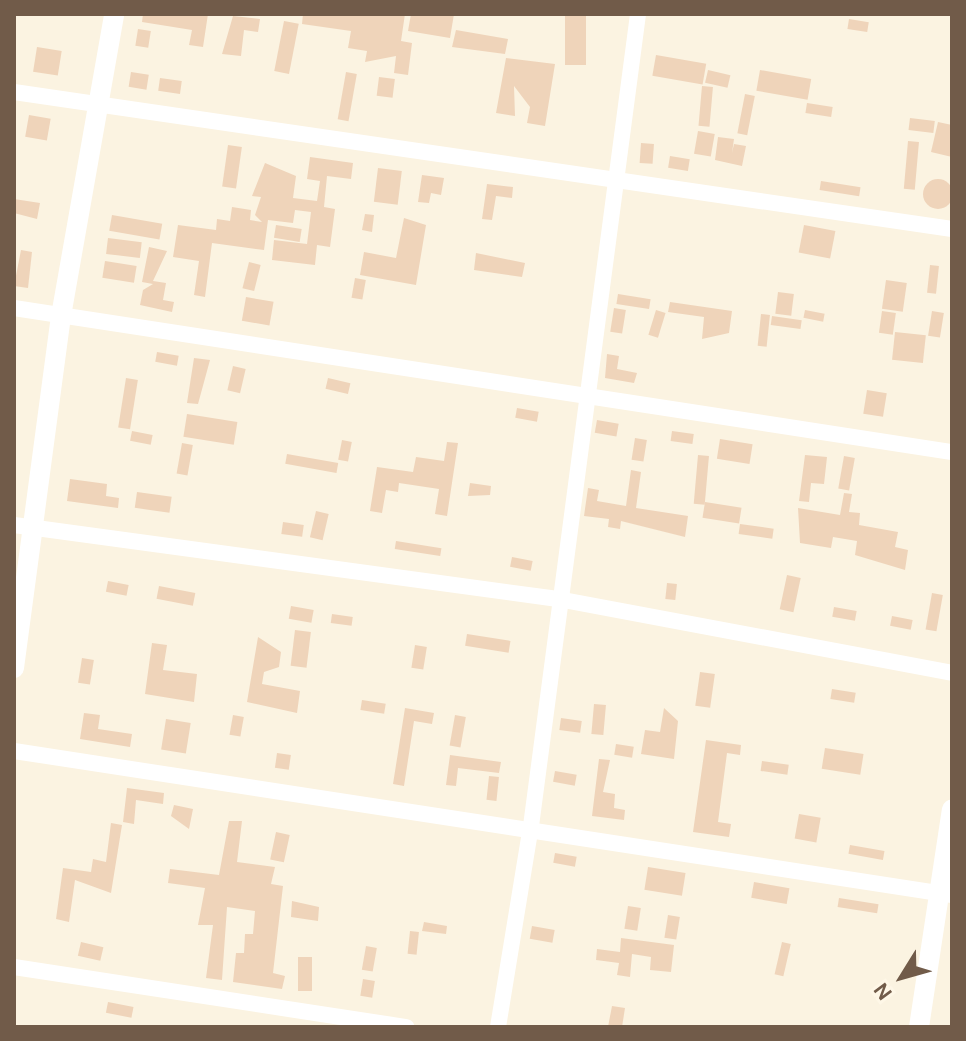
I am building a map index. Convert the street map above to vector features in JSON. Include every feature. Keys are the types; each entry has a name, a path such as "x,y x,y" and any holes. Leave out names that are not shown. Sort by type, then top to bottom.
{"street":[{"path":"14,668 24,526 114,14"},
{"path":"498,1027 531,826 558,599 638,14"},
{"path":"14,92 613,183 952,229"},
{"path":"14,308 952,452"},
{"path":"24,526 558,599 952,673"},
{"path":"14,751 531,826 946,894"},
{"path":"919,1027 946,894 952,809"},
{"path":"14,967 338,1022 406,1027"}],"building":[{"path":"143,14 208,14 203,47 189,45 192,30 142,22"},
{"path":"303,14 405,14 401,41 412,43 408,75 394,73 396,56 365,62 367,51 348,48 351,31 302,24"},
{"path":"411,14 454,14 450,38 408,31"},
{"path":"565,14 586,14 586,65 565,65"},
{"path":"233,16 260,19 258,32 244,30 241,56 222,54"},
{"path":"849,19 869,22 867,32 847,29"},
{"path":"284,21 299,24 289,74 274,71"},
{"path":"138,29 151,31 148,48 135,46"},
{"path":"456,30 508,39 505,54 452,47"},
{"path":"37,47 62,51 58,76 33,72"},
{"path":"656,55 706,64 703,85 652,76"},
{"path":"506,58 555,64 545,126 527,123 530,107 514,86 515,116 496,113"},
{"path":"708,70 730,75 727,88 705,83"},
{"path":"760,70 811,79 808,100 756,91"},
{"path":"131,72 149,75 146,90 129,87"},
{"path":"346,72 357,74 348,121 338,119"},
{"path":"379,77 395,79 393,98 377,96"},
{"path":"160,78 182,81 180,94 158,91"},
{"path":"702,86 713,87 709,127 699,126"},
{"path":"745,94 755,96 747,135 737,133"},
{"path":"807,103 833,107 831,117 805,113"},
{"path":"29,115 51,119 47,140 25,137"},
{"path":"910,118 935,121 933,133 909,130"},
{"path":"938,122 952,125 952,157 931,152"},
{"path":"698,131 715,134 711,157 694,154"},
{"path":"718,137 734,139 732,153 734,144 746,146 742,166 715,160"},
{"path":"908,141 919,142 915,190 904,189"},
{"path":"641,143 654,144 653,164 640,163"},
{"path":"228,145 242,147 236,189 222,187"},
{"path":"670,156 690,159 688,171 668,168"},
{"path":"310,157 353,163 351,179 327,176 324,207 335,209 330,247 317,245 315,265 272,260 274,240 307,244 311,212 295,210 293,223 268,220 264,250 212,243 205,297 194,295 199,261 173,257 178,225 216,230 217,219 230,221 232,207 251,210 250,220 262,222 255,215 261,197 252,196 265,163 296,176 293,198 317,201 320,181 307,179"},
{"path":"378,168 402,171 398,205 374,202"},
{"path":"422,175 444,178 441,195 431,193 429,203 418,202"},
{"path":"938,179 949,183 953,194 949,205 938,209 927,205 923,194 927,183"},
{"path":"821,181 861,187 859,196 820,190"},
{"path":"487,184 513,187 512,198 496,196 492,220 482,219"},
{"path":"14,199 40,203 37,219 14,213"},
{"path":"365,214 374,215 372,232 362,230"},
{"path":"112,215 162,224 159,240 109,231"},
{"path":"404,218 426,225 416,285 360,275 364,252 396,258"},
{"path":"276,225 302,229 300,242 274,238"},
{"path":"804,225 835,231 830,259 799,252"},
{"path":"108,238 142,242 140,258 106,254"},
{"path":"149,247 167,251 153,281 166,283 163,300 174,302 172,312 140,305 143,290 153,284 142,282"},
{"path":"21,250 32,252 28,288 14,286"},
{"path":"476,253 525,263 522,277 474,270"},
{"path":"105,261 137,266 134,283 102,278"},
{"path":"249,262 261,265 254,291 242,288"},
{"path":"930,265 939,266 936,294 927,293"},
{"path":"355,278 366,280 362,300 352,298"},
{"path":"886,280 907,283 903,312 882,309"},
{"path":"778,292 794,294 791,316 775,314"},
{"path":"618,294 651,299 649,309 616,304"},
{"path":"246,297 274,302 269,325 242,321"},
{"path":"670,302 732,311 729,333 702,339 704,317 668,312"},
{"path":"614,308 626,310 622,334 610,332"},
{"path":"656,310 666,313 658,338 648,335"},
{"path":"805,310 825,314 823,322 803,318"},
{"path":"882,311 896,313 893,335 879,333"},
{"path":"932,311 944,313 940,338 928,336"},
{"path":"761,314 770,315 767,347 758,346"},
{"path":"772,316 802,320 800,329 771,325"},
{"path":"895,332 926,335 923,363 892,360"},
{"path":"157,352 179,356 177,366 155,362"},
{"path":"607,354 619,356 617,369 637,373 634,383 605,378"},
{"path":"194,358 210,360 198,404 187,403"},
{"path":"233,366 246,369 240,393 227,390"},
{"path":"126,378 138,380 130,429 118,427"},
{"path":"328,378 350,383 348,394 326,389"},
{"path":"867,390 887,393 883,417 863,414"},
{"path":"517,408 539,412 537,422 515,418"},
{"path":"187,414 237,422 234,445 183,437"},
{"path":"597,420 619,424 616,437 595,433"},
{"path":"132,431 153,435 151,445 130,441"},
{"path":"672,431 694,434 692,444 671,441"},
{"path":"635,438 647,440 643,462 632,460"},
{"path":"720,439 753,444 749,464 717,459"},
{"path":"342,440 352,442 348,462 338,460"},
{"path":"447,442 458,443 447,516 435,514 439,489 399,483 398,492 386,490 382,513 370,511 377,467 413,472 416,457 444,461"},
{"path":"182,443 193,445 187,475 177,474"},
{"path":"287,454 338,463 336,473 285,464"},
{"path":"698,455 709,456 705,505 694,504"},
{"path":"805,455 827,457 824,484 811,483 809,502 799,501"},
{"path":"844,456 855,458 849,490 838,488"},
{"path":"631,470 641,472 636,508 688,516 685,537 621,521 620,529 608,527 609,519 584,516 588,488 599,490 597,501 626,506"},
{"path":"70,479 107,484 106,496 119,498 118,508 67,501"},
{"path":"470,483 491,486 490,495 468,496"},
{"path":"137,492 172,497 169,513 135,508"},
{"path":"844,493 852,494 849,512 860,513 859,525 898,532 895,547 908,550 905,570 855,555 857,541 833,537 831,548 800,543 798,508 840,515"},
{"path":"705,502 742,508 739,524 702,518"},
{"path":"316,511 329,514 323,540 310,537"},
{"path":"283,522 304,525 302,537 281,534"},
{"path":"740,524 774,529 772,539 739,534"},
{"path":"396,541 441,548 440,556 395,549"},
{"path":"512,557 533,561 531,571 510,567"},
{"path":"787,575 801,578 793,612 780,609"},
{"path":"108,581 129,585 127,596 106,592"},
{"path":"667,583 677,584 675,600 665,599"},
{"path":"159,586 195,593 193,606 157,599"},
{"path":"932,593 943,595 936,631 926,629"},
{"path":"291,606 314,610 311,623 289,619"},
{"path":"834,607 857,611 855,621 832,617"},
{"path":"332,614 353,617 352,626 331,623"},
{"path":"892,616 913,620 911,630 890,626"},
{"path":"295,630 311,632 306,668 291,666"},
{"path":"467,634 510,641 509,653 465,646"},
{"path":"258,637 281,652 279,667 264,672 262,684 300,691 297,713 247,702"},
{"path":"152,643 167,645 163,670 197,674 194,702 145,694"},
{"path":"415,645 427,647 423,670 411,668"},
{"path":"82,658 94,660 90,685 78,683"},
{"path":"700,672 715,674 710,708 695,706"},
{"path":"832,689 856,693 854,703 830,699"},
{"path":"362,700 386,704 384,714 360,710"},
{"path":"594,704 606,705 603,735 591,734"},
{"path":"405,708 434,713 432,724 414,721 404,786 393,784"},
{"path":"664,708 678,721 674,759 641,754 645,730 660,732"},
{"path":"84,713 100,715 98,729 132,734 130,747 80,739"},
{"path":"233,715 244,717 240,737 230,735"},
{"path":"455,715 466,717 460,747 450,746"},
{"path":"561,718 582,721 580,733 559,730"},
{"path":"166,719 191,723 186,754 161,750"},
{"path":"706,740 741,745 740,755 727,753 718,822 731,824 729,837 693,832"},
{"path":"616,744 634,747 632,758 614,755"},
{"path":"825,748 864,754 860,775 822,769"},
{"path":"277,753 291,755 289,770 275,768"},
{"path":"450,755 501,762 499,773 458,768 456,786 446,785"},
{"path":"599,759 610,760 603,792 615,794 614,808 625,810 624,820 592,816"},
{"path":"762,761 789,765 787,775 761,771"},
{"path":"555,771 577,775 575,786 553,782"},
{"path":"489,776 499,777 496,801 486,800"},
{"path":"127,788 164,793 163,804 136,800 134,824 123,822"},
{"path":"174,805 193,809 189,829 171,816"},
{"path":"799,814 821,818 816,842 795,839"},
{"path":"229,821 242,821 237,862 275,867 271,884 283,886 273,973 285,976 282,989 233,982 236,953 244,953 245,934 253,934 255,911 227,907 222,980 206,978 213,925 198,925 205,888 168,883 170,869 219,875"},
{"path":"111,823 122,825 111,893 75,880 69,922 56,919 63,868 91,872 93,859 106,862"},
{"path":"276,832 290,835 284,862 270,859"},
{"path":"850,845 884,851 883,860 848,854"},
{"path":"555,853 577,857 575,867 553,863"},
{"path":"648,867 686,873 682,896 644,890"},
{"path":"754,882 789,888 787,904 751,898"},
{"path":"839,898 879,904 877,913 838,907"},
{"path":"292,901 319,907 318,921 291,917"},
{"path":"628,906 641,908 637,931 624,929"},
{"path":"668,915 680,917 676,940 664,938"},
{"path":"424,922 447,926 446,934 422,931"},
{"path":"532,926 555,930 552,943 530,939"},
{"path":"410,931 419,932 417,955 408,954"},
{"path":"621,938 674,945 671,972 650,970 651,957 632,954 630,977 617,975 619,963 596,960 597,949 620,952"},
{"path":"81,942 103,947 100,961 78,956"},
{"path":"782,942 791,944 783,976 775,974"},
{"path":"366,946 377,948 373,972 362,970"},
{"path":"298,957 312,957 312,991 298,991"},
{"path":"363,979 375,981 372,998 360,996"},
{"path":"108,1002 134,1007 131,1018 106,1013"},
{"path":"612,1006 625,1008 622,1027 608,1027"}]}
